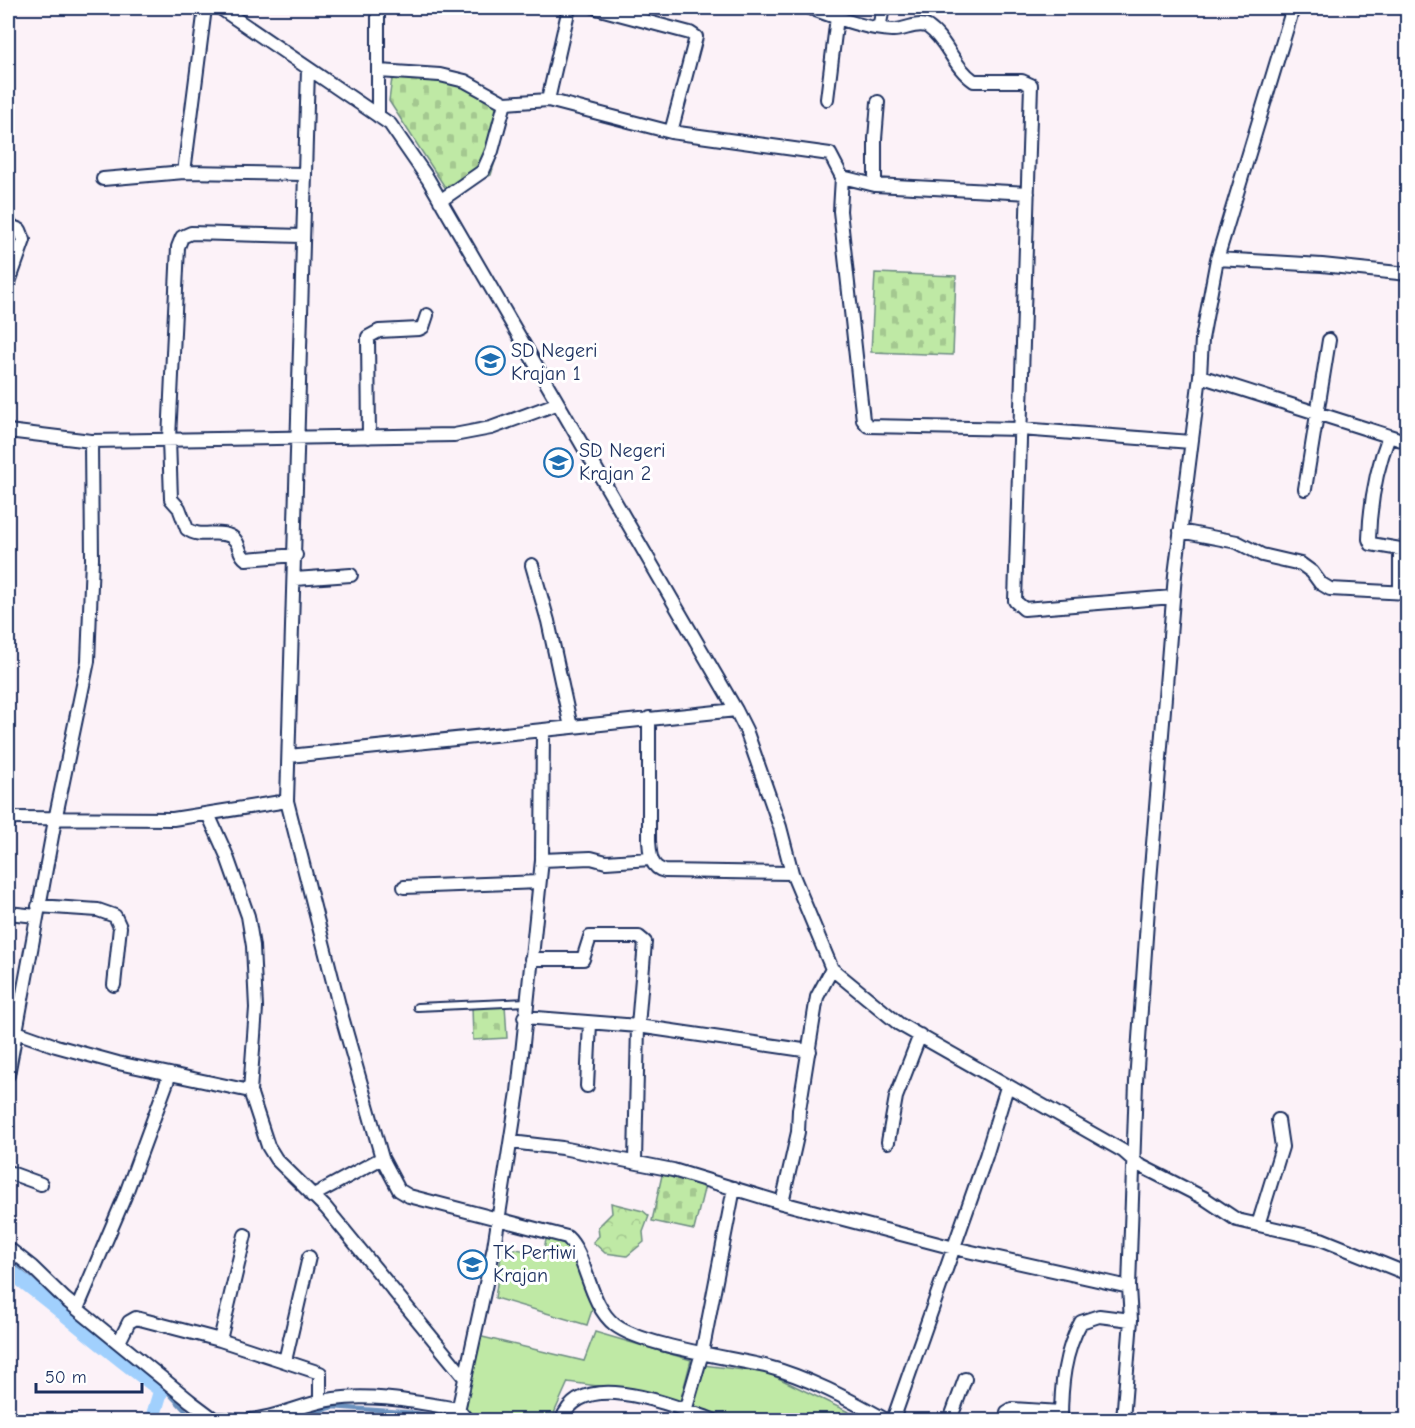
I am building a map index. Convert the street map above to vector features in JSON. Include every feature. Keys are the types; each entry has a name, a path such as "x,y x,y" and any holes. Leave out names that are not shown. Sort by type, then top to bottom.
{"street":[{"path":"184,172 206,8"},
{"path":"220,8 390,124 400,136 736,710 780,827 792,873 825,959 832,969 899,1023 1007,1087 1123,1151 1134,1161 1204,1198 1237,1220 1321,1239 1407,1274"},
{"path":"378,8 378,116"},
{"path":"548,100 569,8"},
{"path":"596,8 690,33 696,37 671,132"},
{"path":"814,8 837,17 879,28 893,30 916,26 928,27 974,81 1022,81 1031,85 1016,605 1024,609 1173,597"},
{"path":"879,28 883,8"},
{"path":"1123,1420 1131,1320 1129,1287 1136,1082 1149,893 1173,597 1200,376 1202,339 1217,259 1293,8"},
{"path":"827,99 837,17"},
{"path":"308,69 302,237 296,555 287,801 339,1008 382,1158 399,1190 406,1195 570,1240 605,1315 624,1331 702,1353 785,1372 822,1387 886,1420"},
{"path":"379,71 440,75 465,81 505,103 548,100 671,132 830,154 842,177 840,211 865,424 872,427 1021,429 1191,442"},
{"path":"875,185 878,102"},
{"path":"440,201 483,171 492,151 505,103"},
{"path":"103,179 184,172 304,174"},
{"path":"842,177 875,185 1028,194"},
{"path":"8,225 20,230 24,240 8,285"},
{"path":"296,555 246,559 242,556 238,543 230,536 198,534 187,528 179,508 171,499 169,439 178,247 182,237 191,233 302,237"},
{"path":"1217,259 1322,265 1407,274"},
{"path":"369,436 368,337 379,331 419,329 423,327 427,315"},
{"path":"1305,489 1329,340"},
{"path":"1200,376 1407,442"},
{"path":"8,431 91,441 454,435 486,430 556,404"},
{"path":"1180,531 1238,542 1262,555 1301,564 1312,572 1320,583 1330,589 1404,592 1399,548 1371,544 1369,540 1372,495 1380,458 1389,436"},
{"path":"8,1075 12,1030 88,661 92,559 91,441"},
{"path":"532,565 572,727"},
{"path":"295,579 351,575"},
{"path":"289,756 736,710"},
{"path":"649,718 650,859 660,870 665,872 792,873"},
{"path":"250,1420 270,1418 320,1402 351,1398 459,1416 499,1220 511,1142 542,860 543,730"},
{"path":"8,818 173,819 287,801"},
{"path":"208,814 241,895 254,946 256,1008 250,1090 268,1146 276,1159 326,1208 465,1378"},
{"path":"542,860 591,858 606,862 650,859"},
{"path":"404,887 539,882"},
{"path":"8,913 98,910 111,914 119,920 114,985"},
{"path":"531,959 583,959 592,937 644,938 638,1026 635,1161"},
{"path":"782,1203 798,1132 801,1092 810,1051 817,997 832,969"},
{"path":"524,1017 638,1026 810,1051"},
{"path":"587,1086 590,1023"},
{"path":"12,1030 97,1058 250,1090"},
{"path":"888,1142 896,1096 920,1035"},
{"path":"77,1309 125,1196 170,1074"},
{"path":"892,1420 954,1248 1007,1087"},
{"path":"1258,1225 1282,1148 1278,1120"},
{"path":"511,1142 635,1161 782,1203 954,1248 1129,1287"},
{"path":"312,1196 382,1158"},
{"path":"8,1172 41,1184"},
{"path":"686,1411 702,1353 734,1188"},
{"path":"220,1340 245,1234"},
{"path":"8,1248 77,1309 214,1419 233,1420"},
{"path":"285,1361 309,1257"},
{"path":"1006,1420 1007,1412 1012,1410 1061,1416 1063,1377 1073,1336 1081,1322 1099,1316 1131,1320"},
{"path":"119,1342 129,1322 138,1318 220,1340 320,1373 320,1402"},
{"path":"950,1420 965,1379"},
{"path":"562,1420 568,1408 589,1394 633,1395 713,1420"}],"lane":[{"path":"417,1007 526,1002"}],"green space":[{"path":"396,76 462,80 507,109 508,118 491,175 450,195 389,101 392,78"},
{"path":"875,273 956,276 953,355 871,352"},
{"path":"505,1004 507,1038 473,1040 472,1006"},
{"path":"662,1175 705,1185 694,1230 652,1221"},
{"path":"611,1203 643,1211 649,1216 643,1232 644,1242 627,1256 605,1253 593,1242 599,1236 598,1227 612,1213"},
{"path":"547,1235 567,1241 594,1304 587,1325 495,1298 502,1249 505,1247 543,1254"},
{"path":"595,1332 691,1360 678,1410 668,1406 657,1394 568,1382 553,1420 476,1420 466,1407 478,1336 584,1361"},
{"path":"703,1365 768,1373 865,1420 711,1420 693,1412"}],"waterway":[{"path":"8,1260 66,1312 164,1388 194,1420"},
{"path":"8,1270 161,1390 152,1420"},
{"path":"289,1420 333,1407 415,1413 453,1420"}],"place":[{"name":"SD Negeri Krajan 1","path":"490,361"},
{"name":"SD Negeri Krajan 2","path":"558,462"},
{"name":"TK Pertiwi Krajan","path":"472,1264"}]}
